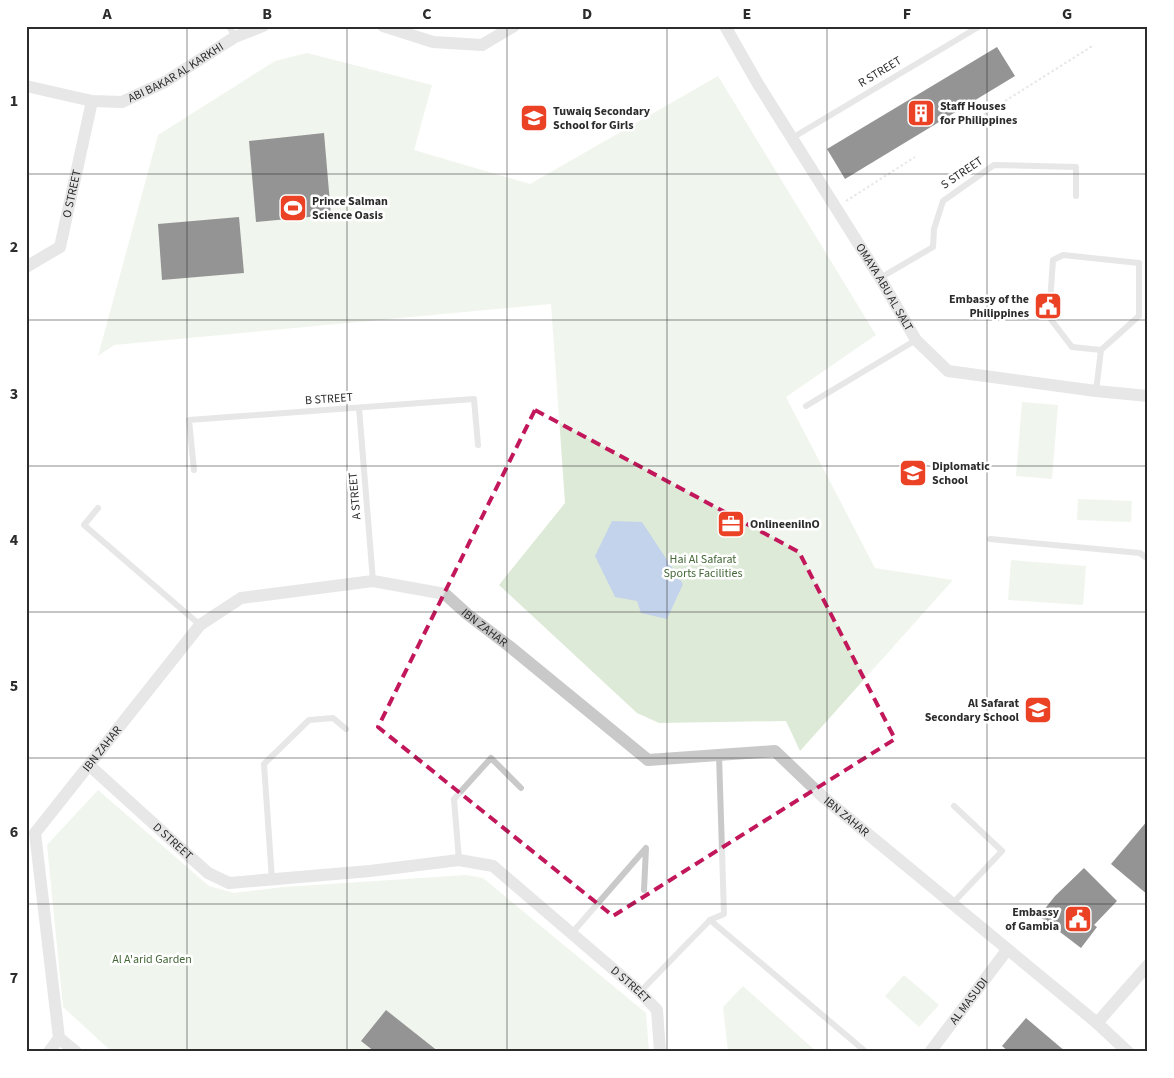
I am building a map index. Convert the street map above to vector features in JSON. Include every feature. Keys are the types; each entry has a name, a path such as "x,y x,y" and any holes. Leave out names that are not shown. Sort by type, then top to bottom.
{"street":[{"name":"ABI BAKAR AL KARKHI","path":"26,86 92,102 122,102 165,82 232,32 263,26"},
{"path":"382,26 432,42 482,45 514,26"},
{"name":"OMAYA ABU AL SALT","path":"725,26 916,340 948,371 1096,392 1148,396"},
{"name":"O STREET","path":"26,267 60,247 92,102"},
{"name":"IBN ZAHAR","path":"59,1038 31,829 90,766 200,625 241,598 374,582 445,594 467,614 648,760 775,752 824,797 1097,1023 1128,1052"},
{"name":"D STREET","path":"90,766 208,873 229,883 459,860 493,866 640,992 656,1010 660,1052"},
{"name":"AL MASUDI","path":"930,1052 1007,950"},
{"path":"1097,1023 1148,966"},
{"path":"48,1052 59,1038 76,1052"}],"lane":[{"name":"R STREET","path":"792,138 980,26"},
{"name":"S STREET","path":"880,278 933,247 934,229 943,200 994,165 1076,167 1076,196"},
{"path":"1096,392 1101,350 1139,316 1139,263 1063,255 1053,260 1048,317 1072,347 1101,350"},
{"path":"806,406 916,340"},
{"name":"B STREET","path":"194,470 189,420 474,399 478,445"},
{"name":"A STREET","path":"359,408 374,582"},
{"path":"98,508 84,524 200,625"},
{"path":"990,539 1140,553 1148,559"},
{"path":"272,880 264,764 309,720 333,718 346,729"},
{"path":"640,992 710,920 724,914 719,755"},
{"path":"459,860 454,799 491,758 521,788"},
{"path":"953,903 1002,851 954,806"},
{"path":"571,934 646,848 644,890"},
{"path":"710,920 866,1052"}],"path":[{"path":"967,125 1094,46"},
{"path":"836,208 915,157"}],"highlighted area":[{"path":"535,410 799,552 895,739 613,916 378,727"}],"green space":[{"name":"Hai Al Safarat Sports Facilities","path":"307,53 432,85 414,150 530,184 718,76 876,335 786,397 875,568 953,580 800,751 786,721 659,723 637,713 499,585 565,503 551,304 114,345 98,356 158,135 275,61"},
{"path":"1022,402 1058,405 1052,479 1016,476"},
{"path":"1078,499 1132,501 1131,522 1077,520"},
{"path":"1011,560 1086,566 1083,605 1008,600"},
{"name":"Al A'arid Garden","path":"98,790 209,886 234,893 284,887 466,875 483,878 646,1013 649,1052 112,1052 63,1007 47,845"},
{"path":"904,975 939,1005 919,1027 885,996"},
{"path":"743,986 817,1052 728,1052 723,1007"}],"water":[{"path":"612,521 642,522 683,584 667,619 641,613 637,601 615,597 595,556"}],"building":[{"name":"Staff Houses for Philippines","path":"997,47 1015,76 845,179 827,149"},
{"path":"324,133 331,215 256,222 249,141"},
{"path":"239,217 244,273 162,280 158,224"},
{"path":"1148,820 1148,895 1111,864"},
{"path":"1084,868 1117,901 1094,925 1097,927 1081,948 1039,916 1055,896"},
{"path":"386,1010 439,1052 375,1052 361,1041"},
{"path":"1026,1018 1066,1052 1009,1052 1002,1046"}],"place":[{"name":"Staff Houses for Philippines","path":"921,113"},
{"name":"Tuwaiq Secondary School for Girls","path":"534,118"},
{"name":"Prince Salman Science Oasis","path":"293,208"},
{"name":"Embassy of the Philippines","path":"1048,306"},
{"name":"Diplomatic School","path":"913,473"},
{"name":"OnlineenilnO","path":"731,524"},
{"name":"Al Safarat Secondary School","path":"1038,710"},
{"name":"Embassy of Gambia","path":"1078,919"}]}
